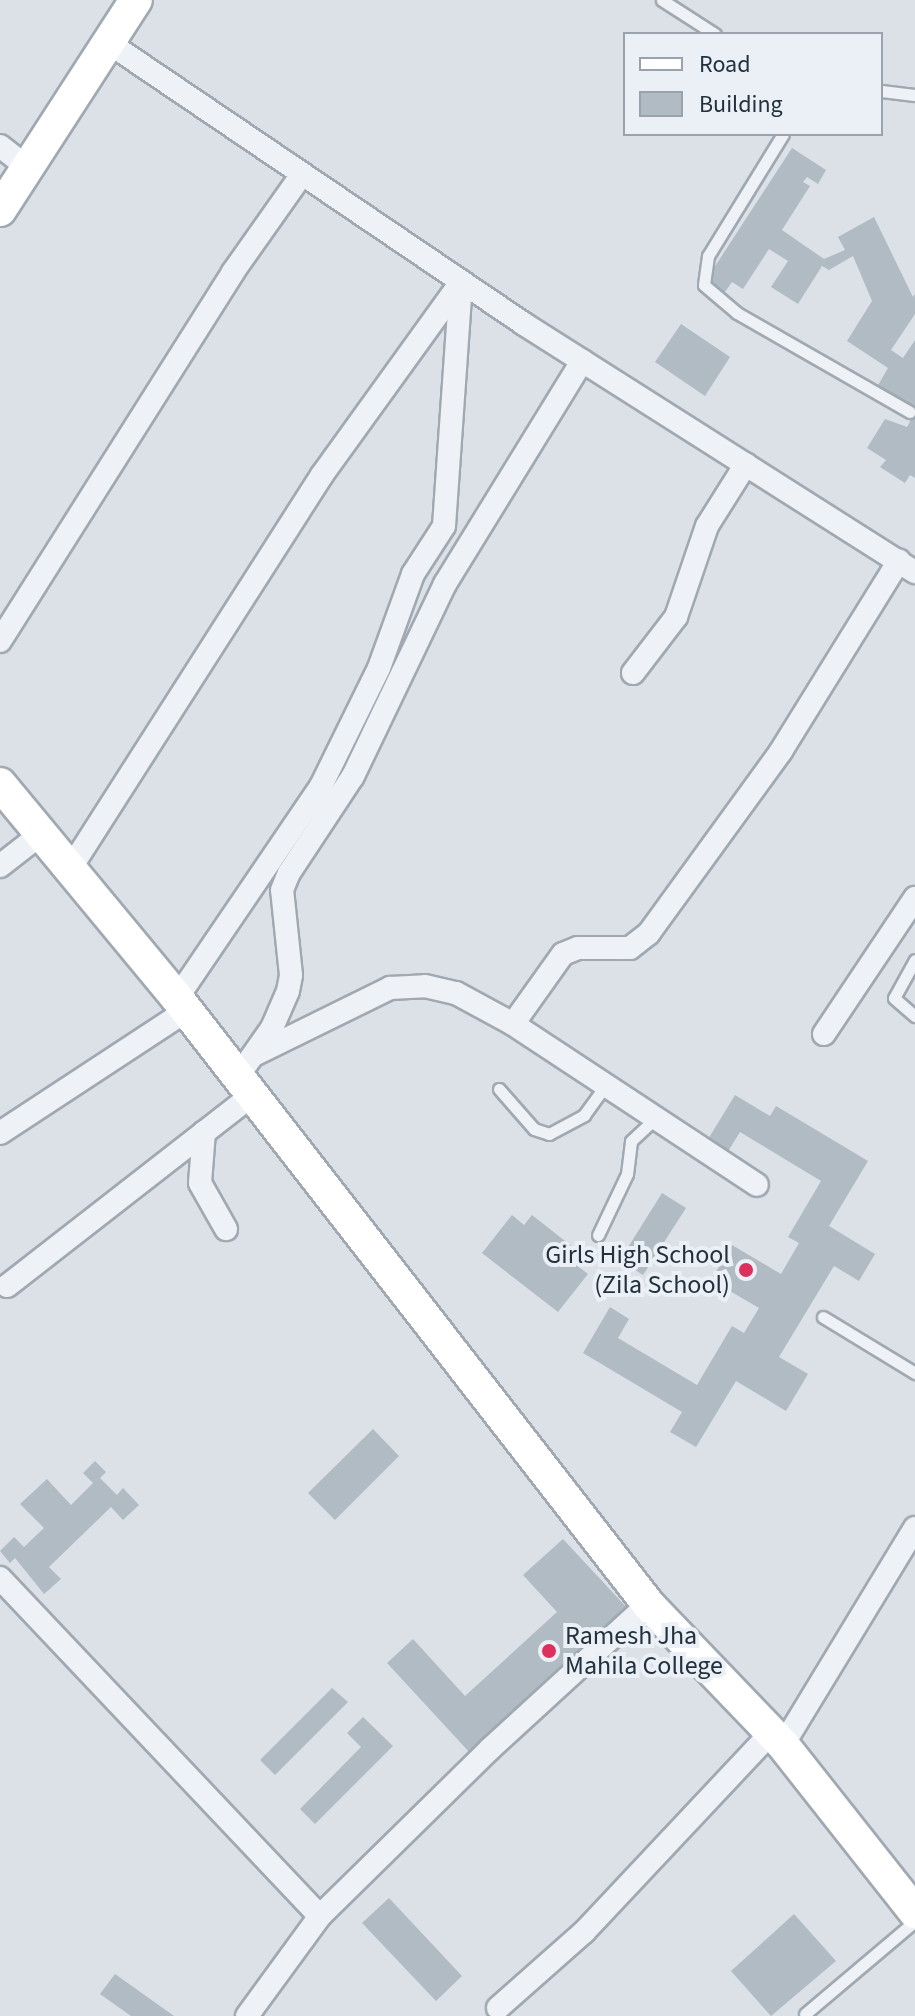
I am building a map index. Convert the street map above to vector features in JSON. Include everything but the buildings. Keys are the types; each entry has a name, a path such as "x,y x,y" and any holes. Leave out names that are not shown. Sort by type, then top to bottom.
{"street":[{"path":"0,210 136,0"},
{"path":"109,43 300,177 582,361 907,566 781,751 649,933 630,948 578,948 563,954 513,1024"},
{"path":"0,146 27,167"},
{"path":"0,641 233,272 300,177"},
{"path":"70,869 322,475 461,282"},
{"path":"0,1133 180,1005 321,786 379,668 413,574 444,526 461,282"},
{"path":"7,1286 204,1132 247,1077 288,991 291,975 282,890 289,873 353,776 445,584 582,361"},
{"path":"633,673 676,617 707,526 746,464"},
{"path":"0,784 180,1005 247,1077 648,1604 777,1739 915,1912"},
{"path":"0,866 41,834"},
{"path":"824,1034 915,898"},
{"path":"247,1077 368,998 405,985 456,993 513,1024 757,1185"},
{"path":"204,1132 200,1183 226,1229"},
{"path":"498,2008 584,1932 777,1739 915,1528"},
{"path":"0,1578 320,1916"},
{"path":"258,2011 320,1916 490,1749 648,1604"}],"lane":[{"path":"662,0 712,32"},
{"path":"883,91 915,95"},
{"path":"782,136 708,256 704,285 737,313 910,412"},
{"path":"915,960 894,998 915,1016"},
{"path":"499,1089 534,1129 549,1134 584,1115 605,1086"},
{"path":"598,1235 627,1174 631,1141 655,1119"},
{"path":"823,1317 915,1373"},
{"path":"805,2014 915,1921"}],"place":[{"name":"Girls High School (Zila School)","path":"746,1270"},
{"name":"Ramesh Jha Mahila College","path":"549,1651"}]}
